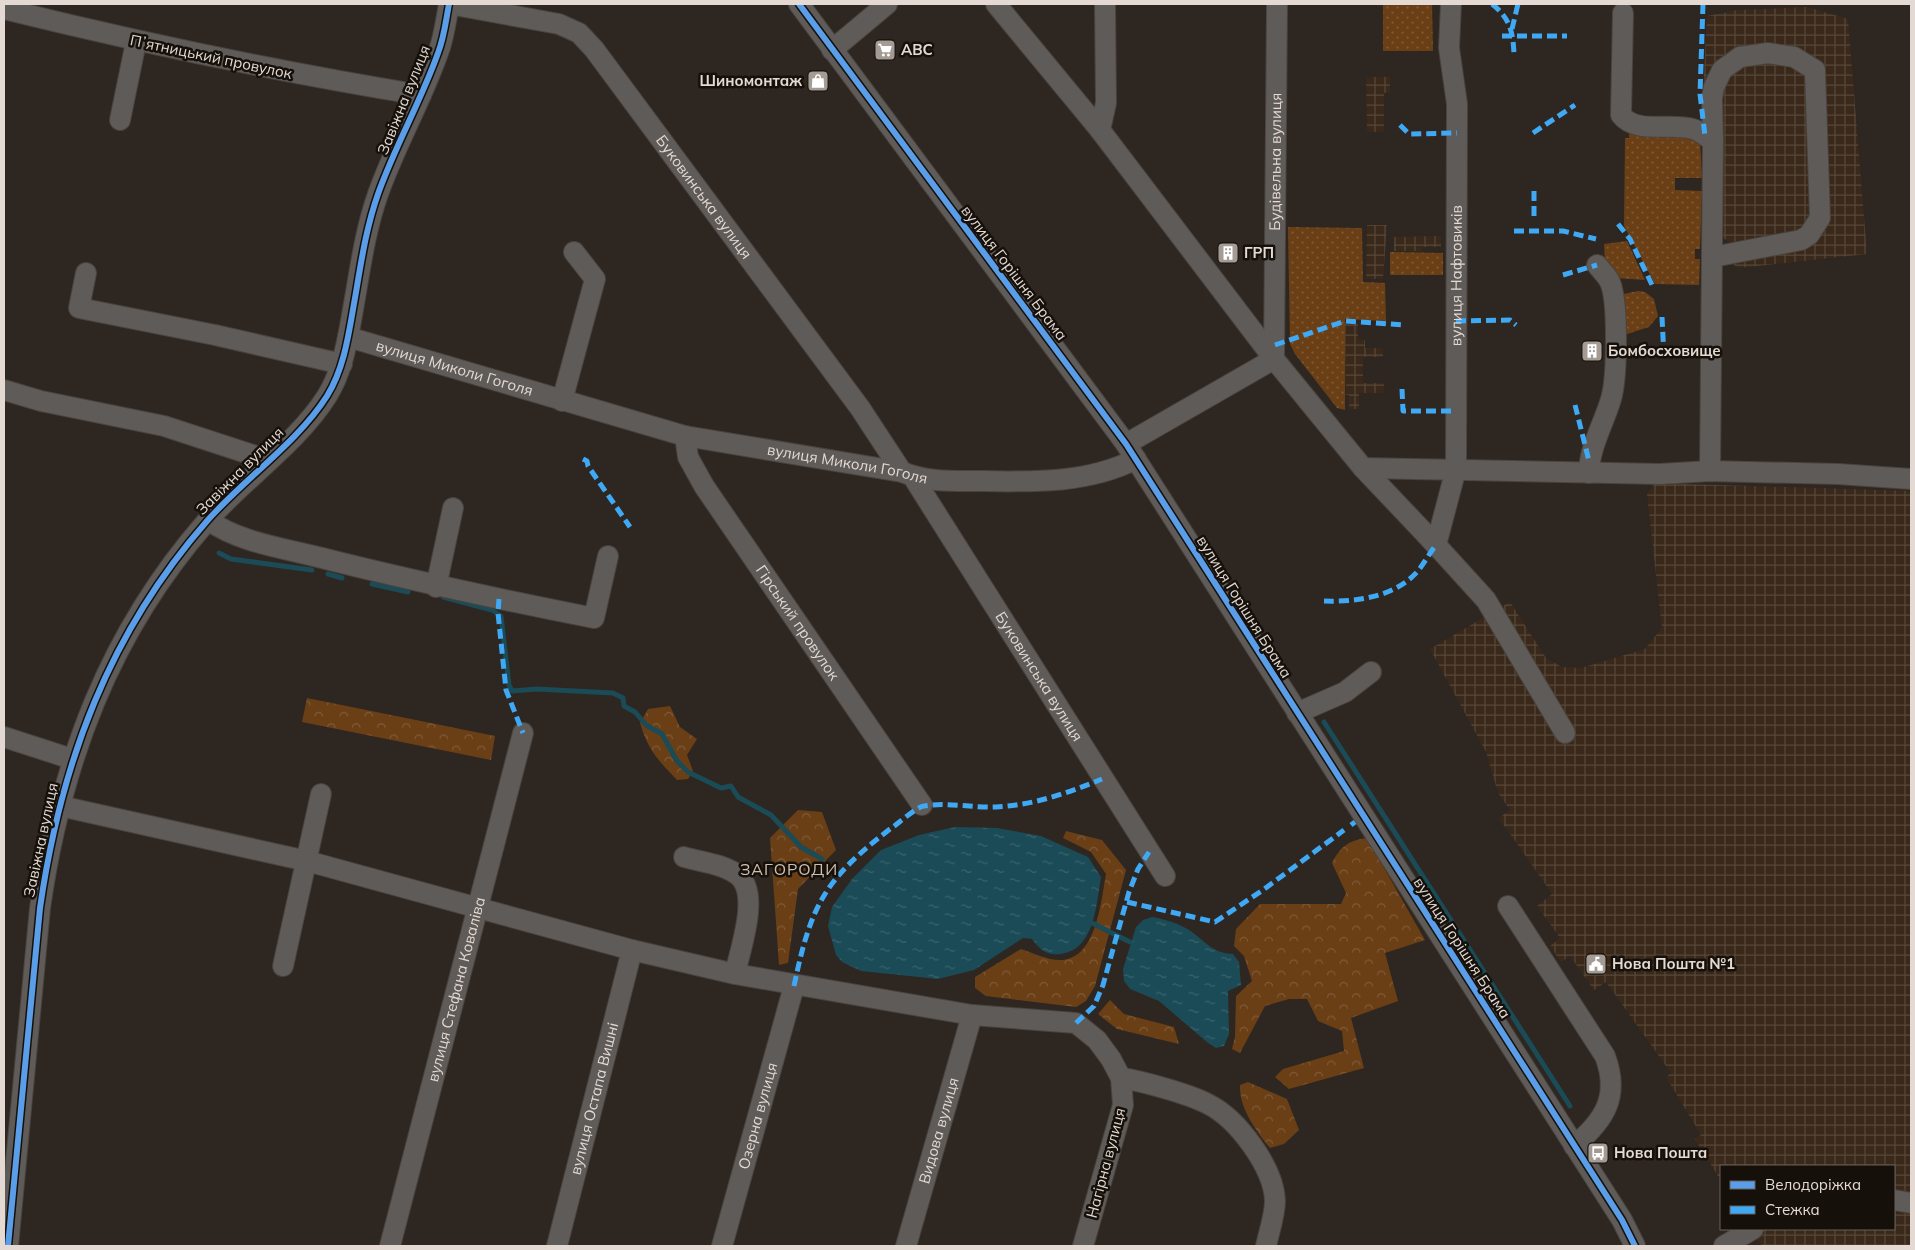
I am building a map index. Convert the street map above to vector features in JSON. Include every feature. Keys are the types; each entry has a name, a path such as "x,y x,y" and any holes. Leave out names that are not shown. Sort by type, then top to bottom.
{"street":[{"name":"Завіжна вулиця","path":"8,1246 40,908 47,859 72,759 107,674 138,614 158,582 208,520 301,427 327,396 342,364 364,244 378,194 439,52 449,4"},
{"name":"Буковинська вулиця","path":"449,4 560,24 579,33 594,49 848,392 907,475 1165,876"},
{"name":"вулиця Горішня Брама","path":"799,4 1131,452 1622,1220 1635,1246"},
{"path":"832,50 885,4"},
{"path":"996,4 1100,130 1274,359 1363,468 1436,544 1494,612 1565,733"},
{"path":"1100,130 1106,103 1105,4"},
{"name":"Будівельна вулиця","path":"1274,359 1277,4"},
{"name":"вулиця Нафтовиків","path":"1436,544 1456,470 1457,104 1449,48 1451,4"},
{"name":"Пʼятницький провулок","path":"4,9 136,42 281,72 421,95"},
{"path":"1623,14 1621,115 1631,123 1641,125 1693,129 1713,141"},
{"path":"120,120 136,42"},
{"path":"1710,472 1713,257 1712,98 1714,87 1722,70 1740,57 1768,53 1794,56 1815,70 1820,218 1809,235 1801,240 1713,257"},
{"path":"562,401 595,280 574,252"},
{"path":"1589,473 1589,461 1611,398 1615,344 1613,291 1609,280 1597,265"},
{"path":"86,273 79,308 214,335 342,364"},
{"name":"вулиця Миколи Гоголя","path":"348,337 685,436 935,480 1047,482 1094,474 1131,452"},
{"path":"1131,452 1274,359"},
{"path":"4,390 41,401 164,426 268,460"},
{"name":"Гірський провулок","path":"685,436 688,457 704,486 922,806"},
{"path":"1363,468 1660,474 1710,472 1838,474 1911,479"},
{"path":"436,587 453,508"},
{"path":"208,520 230,534 436,587 594,618 608,556"},
{"path":"1297,713 1345,692 1370,672"},
{"name":"вулиця Стефана Коваліва","path":"390,1246 523,733"},
{"path":"4,737 72,759"},
{"path":"283,966 321,794"},
{"path":"60,806 307,861 632,950 735,974 794,986 972,1016 1076,1023 1097,1040 1121,1078 1138,1080 1208,1104 1230,1120 1259,1154 1270,1179 1275,1202 1266,1246"},
{"path":"684,857 723,868 739,876 747,886 750,903 735,974"},
{"path":"1508,906 1605,1056 1611,1073 1612,1086 1601,1119 1591,1132 1574,1146"},
{"name":"вулиця Остапа Вишні","path":"557,1246 632,950"},
{"name":"Озерна вулиця","path":"722,1246 794,986"},
{"name":"Видова вулиця","path":"906,1246 972,1016"},
{"name":"Нагірна вулиця","path":"1083,1246 1123,1105 1121,1078"},
{"path":"1895,1200 1911,1203"},
{"path":"1724,1246 1750,1230"}],"shaded area":[{"path":"1807,7 1848,19 1867,254 1739,268 1730,262 1736,246 1723,238 1703,94 1707,16 1738,10"},
{"path":"1366,77 1390,77 1390,93 1384,93 1384,132 1367,132"},
{"path":"1367,225 1387,225 1383,279 1366,279"},
{"path":"1441,236 1441,247 1422,247 1422,251 1394,251 1394,237"},
{"path":"1345,323 1358,323 1358,339 1365,340 1365,348 1383,348 1383,357 1363,357 1363,383 1384,383 1384,393 1359,393 1359,409 1349,409 1349,395 1346,395"},
{"path":"1655,483 1911,491 1911,1246 1762,1246 1752,1230 1895,1230 1895,1165 1720,1165 1720,1179 1695,1139 1701,1135 1666,1077 1671,1073 1606,982 1594,990 1570,956 1561,962 1550,946 1560,938 1537,906 1552,894 1499,818 1510,810 1498,793 1486,752 1430,649 1510,602 1546,658 1562,667 1581,668 1645,649 1662,628 1647,494"}],"green space":[{"path":"1383,4 1432,4 1433,51 1383,51"},
{"path":"1629,133 1693,135 1700,141 1702,178 1675,178 1675,190 1702,191 1700,249 1695,249 1695,259 1700,259 1699,285 1655,284 1624,226 1625,138 1629,138"},
{"path":"1288,227 1362,228 1363,282 1385,283 1386,321 1345,319 1345,410 1337,408 1295,354 1290,344"},
{"path":"1627,241 1645,280 1615,278 1605,262 1604,244"},
{"path":"1390,252 1443,253 1443,275 1390,275"},
{"path":"1638,291 1645,292 1654,299 1658,316 1649,327 1621,336 1619,295"},
{"path":"307,698 495,736 491,760 302,722"},
{"path":"670,706 680,727 697,739 687,755 693,771 688,779 677,780 664,766 650,748 640,723 648,709"},
{"path":"798,810 822,812 836,850 798,889 788,963 779,965 770,838"},
{"path":"1066,831 1102,840 1126,870 1095,986 1086,1001 1076,1007 986,996 975,988 975,977 1021,949 1047,958 1063,960 1074,956 1083,949 1090,938 1099,912 1106,874 1091,852 1063,838"},
{"path":"1367,838 1425,940 1385,953 1398,1001 1351,1018 1364,1068 1289,1089 1275,1077 1283,1069 1344,1051 1342,1031 1318,1021 1307,999 1289,999 1265,1006 1240,1053 1232,1049 1235,1037 1236,996 1252,981 1244,956 1234,946 1236,929 1260,904 1341,904 1346,893 1332,863 1346,845 1355,840"},
{"path":"1110,1000 1124,1014 1174,1027 1179,1044 1117,1029 1098,1014"},
{"path":"1248,1082 1287,1099 1299,1130 1284,1144 1270,1148 1249,1119 1240,1094 1240,1085"}],"water":[{"path":"955,827 997,828 1041,836 1088,857 1101,877 1092,924 1081,944 1061,954 1052,954 1041,949 1032,939 1023,938 974,970 938,979 861,971 842,962 836,955 828,926 832,907 852,879 881,850 919,835"},
{"path":"1152,917 1185,928 1214,949 1233,954 1239,962 1241,985 1228,991 1229,1034 1224,1046 1216,1048 1208,1043 1159,1001 1130,989 1124,981 1123,969 1136,927 1143,920"}],"waterway":[{"path":"219,553 231,559 312,570"},
{"path":"328,574 342,578"},
{"path":"372,584 408,592"},
{"path":"443,597 492,610 501,616 509,685 512,691 537,689 613,693 623,698 624,706 635,712 646,725 662,734 677,761 688,772 721,788 731,786 738,797 771,815 801,847 822,859"},
{"path":"1324,722 1570,1106"},
{"path":"1088,921 1130,942"}],"marked path":[{"path":"1492,4 1507,20 1513,39 1514,54"},
{"path":"1512,29 1518,4"},
{"path":"1703,4 1700,94 1705,136"},
{"path":"1502,36 1567,36"},
{"path":"1533,133 1575,105"},
{"path":"1400,125 1409,134 1457,133"},
{"path":"1534,191 1534,216"},
{"path":"1618,224 1630,239 1654,289"},
{"path":"1514,231 1563,231 1596,239"},
{"path":"1563,275 1597,265"},
{"path":"1662,317 1664,357"},
{"path":"1456,321 1510,320 1516,325"},
{"path":"1275,345 1345,321 1404,325"},
{"path":"1402,389 1403,411 1456,411"},
{"path":"1575,405 1589,461"},
{"path":"583,459 587,461 588,466 630,527"},
{"path":"1324,601 1347,601 1371,597 1393,589 1416,573 1436,545"},
{"path":"499,599 498,613 506,690 523,733"},
{"path":"794,986 807,934 814,914 824,896 835,880 850,864 912,812 921,807 933,805 996,807 1024,804 1064,793 1102,779"},
{"path":"1351,825 1355,822"},
{"path":"1127,902 1215,922 1263,890 1344,830"},
{"path":"1076,1023 1094,1006 1103,985 1129,892 1138,869 1149,852"}],"cycle path":[{"path":"8,1246 40,908 49,854 61,802 76,751 95,702 117,654 143,608 173,564 222,505 301,429 315,413 333,385 346,348 370,220 385,176 438,53 449,4"},
{"path":"799,4 1126,444 1622,1220 1635,1246"}],"place":[{"name":"ABC","path":"885,50"},
{"name":"Шиномонтаж","path":"818,81"},
{"name":"ГРП","path":"1228,253"},
{"name":"Бомбосховище","path":"1592,351"},
{"name":"Нова Пошта №1","path":"1596,964"},
{"name":"Нова Пошта","path":"1598,1153"}],"district":[{"name":"ЗАГОРОДИ","path":"789,869"}]}
